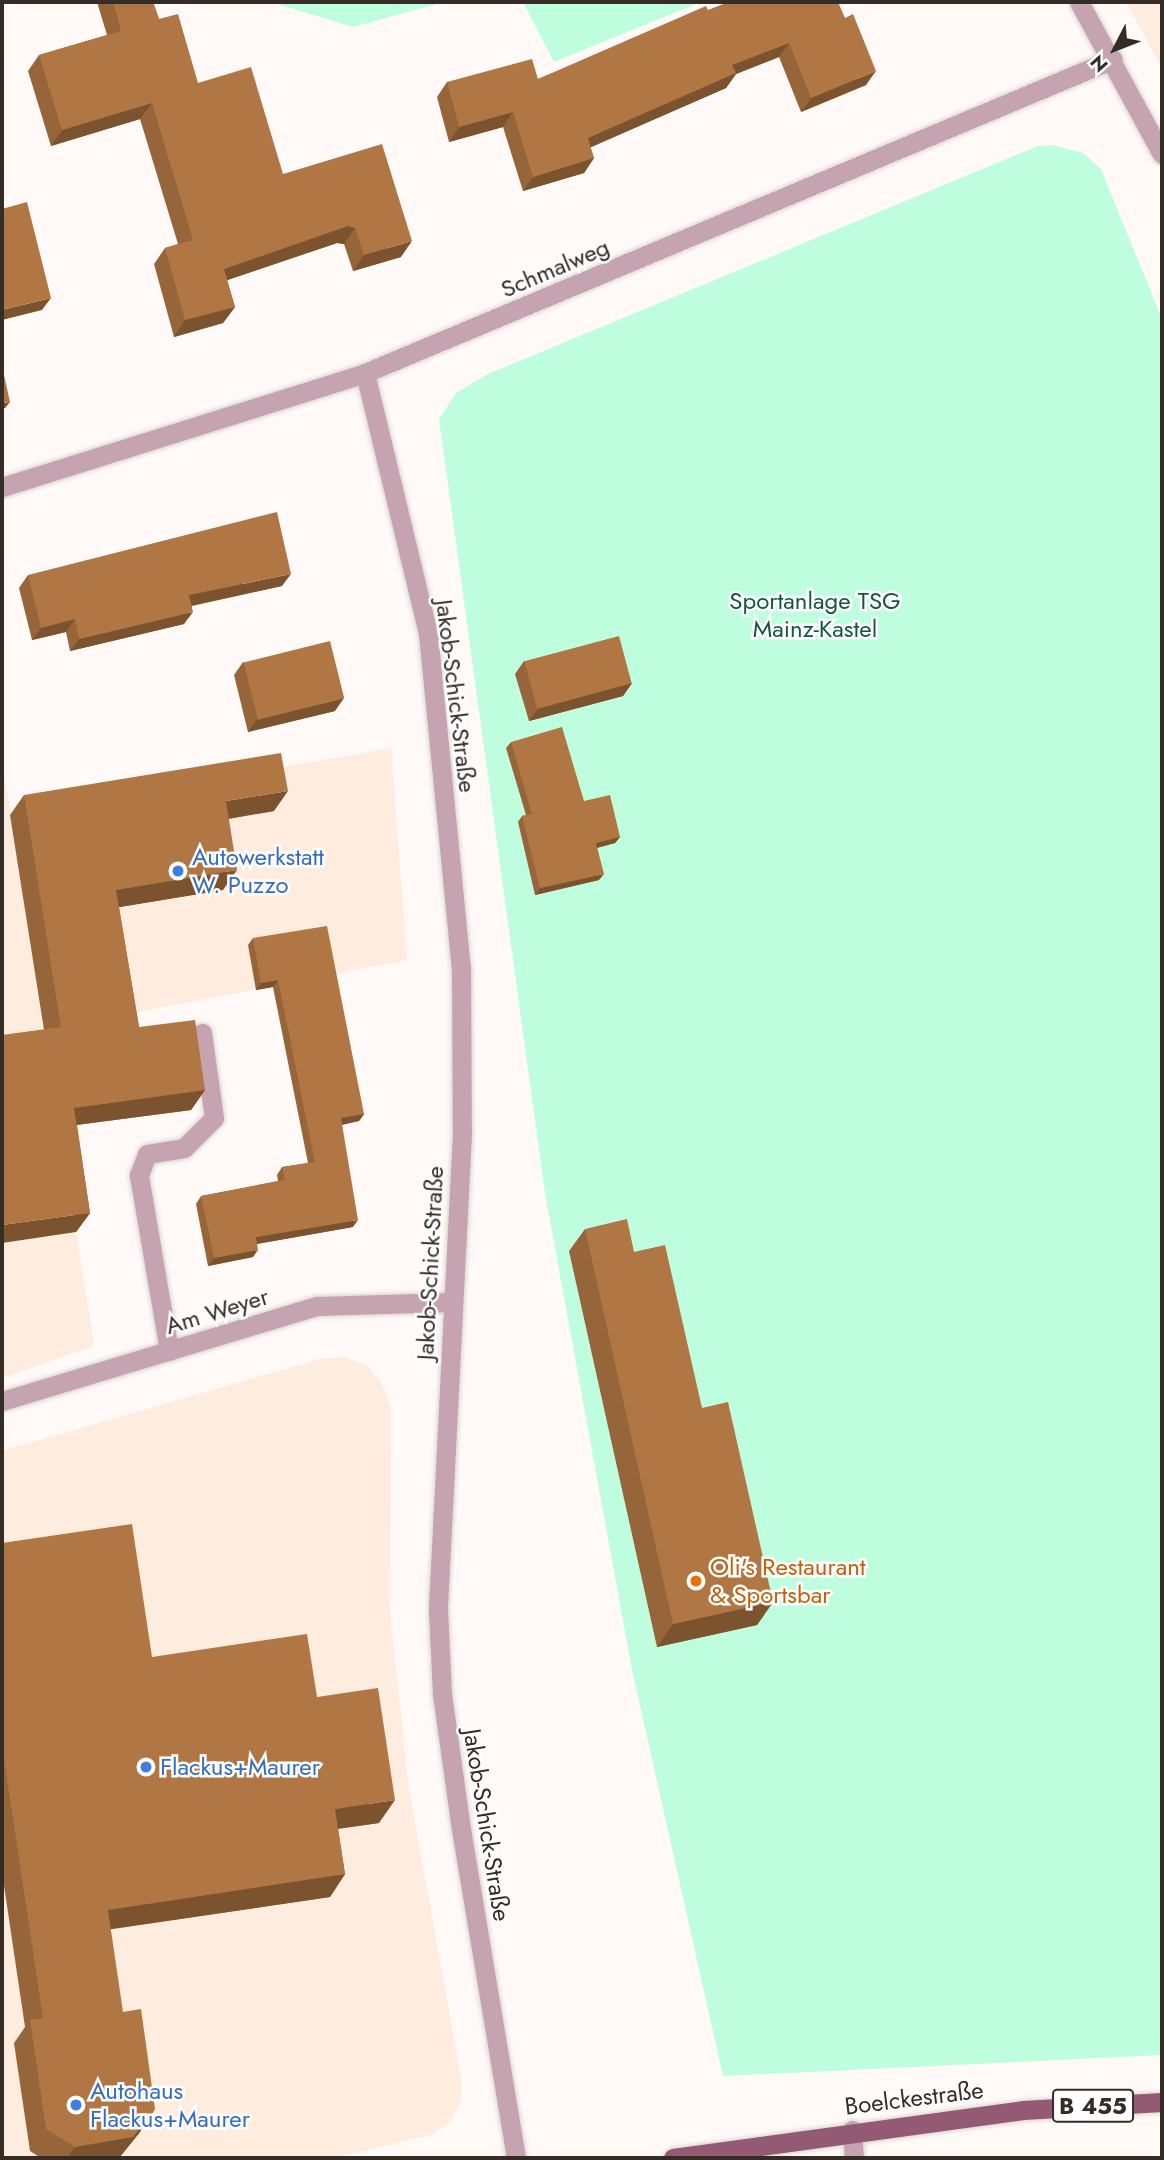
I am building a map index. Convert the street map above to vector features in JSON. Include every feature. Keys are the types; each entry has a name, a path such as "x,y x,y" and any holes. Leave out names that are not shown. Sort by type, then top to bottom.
{"main road":[{"name":"Boelckestraße","path":"673,2158 852,2130 1023,2110 1162,2102"}],"street":[{"path":"1079,2 1113,59 1162,154"},
{"name":"Schmalweg","path":"2,487 365,373 1113,59"},
{"name":"Jakob-Schick-Straße","path":"365,373 428,632 460,955 463,1133 451,1302 438,1611 442,1694 516,2158"},
{"path":"169,1351 139,1175 147,1154 184,1148 214,1118 202,1033"},
{"name":"Am Weyer","path":"2,1401 317,1306 451,1302"},
{"path":"852,2130 854,2158"}],"shaded area":[{"path":"1126,2 1162,2 1162,68"},
{"path":"391,748 407,960 45,1030 94,1346 2,1378 2,761 11,815"},
{"path":"345,1357 368,1366 382,1384 391,1407 390,1610 408,1783 461,2077 461,2102 450,2122 430,2135 334,2158 2,2158 2,1451 320,1359"}],"green space":[{"path":"271,2 444,2 353,27"},
{"path":"523,2 701,2 554,62"},
{"name":"Sportanlage TSG Mainz-Kastel","path":"1052,145 1083,153 1101,169 1162,319 1162,2055 723,2076 632,1670 545,1193 439,419 456,393 488,374 1038,146"}],"building":[{"path":"113,2 153,2 159,19 178,14 198,83 251,67 283,174 382,144 412,241 364,255 355,228 348,226 224,269 235,307 185,320 165,248 193,240 152,103 62,130 39,55 121,31"},
{"path":"729,2 838,2 845,18 853,14 876,71 811,98 789,43 732,65 736,73 588,138 594,158 533,177 513,112 459,127 447,82 532,59 538,79 706,6 708,10"},
{"path":"27,202 51,298 2,310 2,209"},
{"path":"2,366 10,402 2,403"},
{"path":"277,512 291,574 189,595 193,612 79,639 75,619 41,628 28,575"},
{"path":"619,636 632,683 537,709 524,661"},
{"path":"330,641 344,698 258,720 244,663"},
{"path":"562,727 584,801 610,795 620,837 596,843 604,874 540,888 522,816 532,814 511,742"},
{"path":"281,753 288,791 226,801 237,870 116,890 139,1027 195,1020 205,1090 74,1108 90,1213 2,1225 2,1035 61,1027 24,795"},
{"path":"327,926 364,1114 341,1118 358,1220 256,1237 258,1250 214,1258 201,1196 285,1180 282,1167 315,1162 278,980 261,983 253,938"},
{"path":"627,1219 634,1252 665,1245 702,1408 728,1402 773,1602 673,1624 585,1229"},
{"path":"132,1524 152,1657 307,1634 317,1697 378,1688 395,1800 335,1809 345,1874 108,1910 123,2012 141,2009 155,2109 133,2137 75,2147 46,2129 30,2020 43,2018 2,1746 2,1543"}],"place":[{"name":"Autowerkstatt W. Puzzo","path":"178,871"},
{"name":"Oli's Restaurant & Sportsbar","path":"696,1581"},
{"name":"Flackus+Maurer","path":"146,1767"},
{"name":"Autohaus Flackus+Maurer","path":"76,2105"}]}
